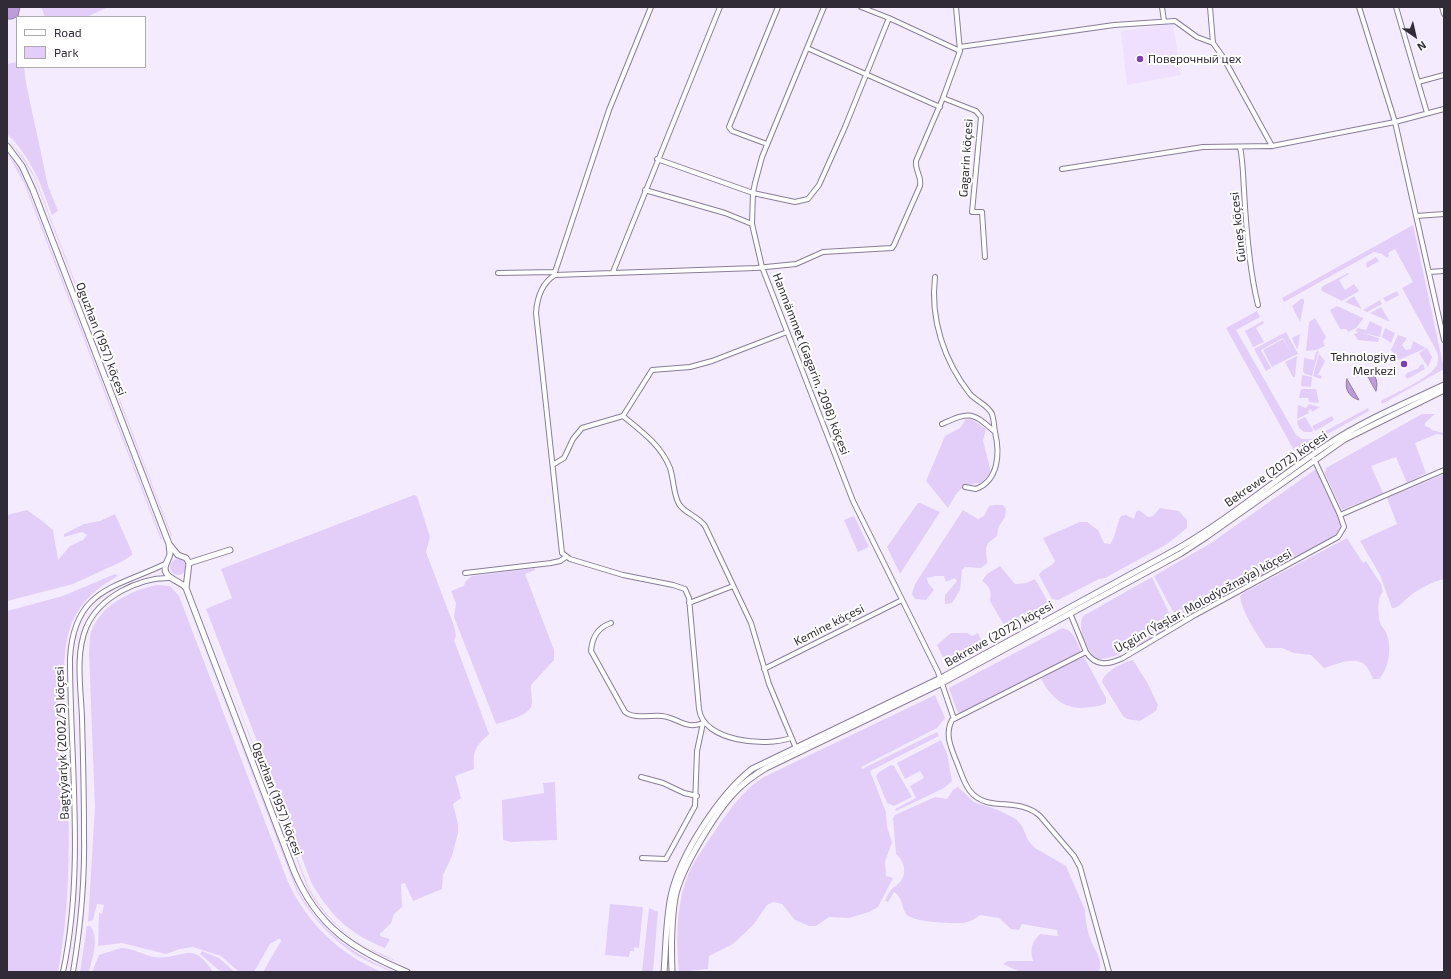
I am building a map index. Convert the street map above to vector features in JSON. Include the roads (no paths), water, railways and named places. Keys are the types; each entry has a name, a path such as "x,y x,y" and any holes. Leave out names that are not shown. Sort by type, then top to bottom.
{"main road":[{"name":"Oguzhan (1957) köçesi","path":"7,146 22,166 33,190 169,544 178,555 186,558 189,563 186,588 294,871 308,899 322,918 344,940 364,953 407,972"},
{"name":"Bekrewe (2072) köçesi","path":"664,972 671,897 676,876 709,817 731,788 752,769 795,747 942,680 1190,542 1331,442 1379,416 1444,385"},
{"name":"Bekrewe (2072) köçesi","path":"672,972 671,948 676,898 681,878 689,861 735,791 756,774 942,680 1180,554 1314,460 1372,424 1444,390"},
{"name":"Oguzhan (1957) köçesi","path":"169,544 166,572 186,588"},
{"path":"189,563 230,550"},
{"path":"167,561 178,555"},
{"path":"174,579 184,578 188,574"}],"street":[{"path":"498,273 555,272 609,110 651,7"},
{"path":"613,272 657,159 720,7"},
{"path":"767,144 732,131 729,127 778,7"},
{"name":"Hanmämmet (Gagarin, 2098) köçesi","path":"824,7 767,144 758,171 752,193 752,224 762,267 853,501 942,680 954,719"},
{"path":"861,7 960,49 1114,25 1164,21 1179,22 1197,37 1213,43"},
{"path":"642,858 663,860 668,857 696,806 697,751 703,723 698,709 688,592 679,586 629,577 566,557 560,548 554,464 536,313 537,301 546,282 555,275 762,267 796,264 823,252 892,248 920,186 921,181 915,167 916,161 940,107 960,49 956,7"},
{"path":"1162,7 1164,21"},
{"path":"1210,7 1213,43 1223,57 1272,146"},
{"path":"1359,7 1395,122 1444,340"},
{"path":"1396,7 1427,113"},
{"path":"1442,7 1444,14"},
{"path":"657,159 752,193 800,202 811,197 822,178 889,18"},
{"path":"807,48 940,107"},
{"path":"1418,82 1444,75"},
{"name":"Gagarin köçesi","path":"943,98 976,111 981,117 972,212 982,212 985,257"},
{"path":"1062,169 1190,148 1222,145 1240,147 1272,146 1395,122 1444,109"},
{"name":"Güneş köçesi","path":"1240,147 1244,163 1244,188 1248,240 1258,305"},
{"path":"645,190 725,213 752,224"},
{"path":"1416,216 1444,214"},
{"path":"1429,272 1444,271"},
{"path":"934,277 934,314 941,339 965,387 974,398 990,411 998,443 994,476 985,484 976,489 965,487"},
{"path":"554,464 564,458 573,439 582,428 623,416 652,370 690,367 712,362 788,332"},
{"path":"942,424 970,414 978,418 995,433"},
{"path":"623,416 648,436 664,454 679,503 682,508 699,519 705,526 751,624 764,669 798,753"},
{"path":"1314,460 1340,515 1444,470"},
{"name":"Üçgün (Ýaşlar, Molodýožnaýa) köçesi","path":"1086,652 1093,660 1100,664 1115,662 1123,658 1195,615 1338,537 1344,527 1340,515"},
{"path":"465,573 551,563 560,561 566,557"},
{"name":"Bagtyýarlyk (2002/5) köçesi","path":"63,972 74,885 70,673 70,654 73,634 83,613 100,594 113,585 167,561"},
{"name":"Bagtyýarlyk (2002/5) köçesi","path":"73,972 82,904 84,832 80,675 82,641 90,620 100,606 110,599 132,586 146,582 174,579"},
{"path":"689,603 733,586"},
{"name":"Kemine köçesi","path":"764,669 902,600"},
{"path":"1070,613 1086,652 954,719 948,729 948,739 964,780 972,794 985,802 1022,805 1032,810 1040,816 1078,862 1085,880 1109,972"},
{"path":"611,623 600,628 597,632 590,651 625,712 631,715 668,717 690,726 703,723"},
{"path":"703,723 712,730 752,742 772,742 791,738"},
{"path":"641,777 664,783 684,794 697,796"}],"place":[{"name":"Поверочный цех","path":"1140,59"},
{"name":"Tehnologiya Merkezi","path":"1404,364"}]}
